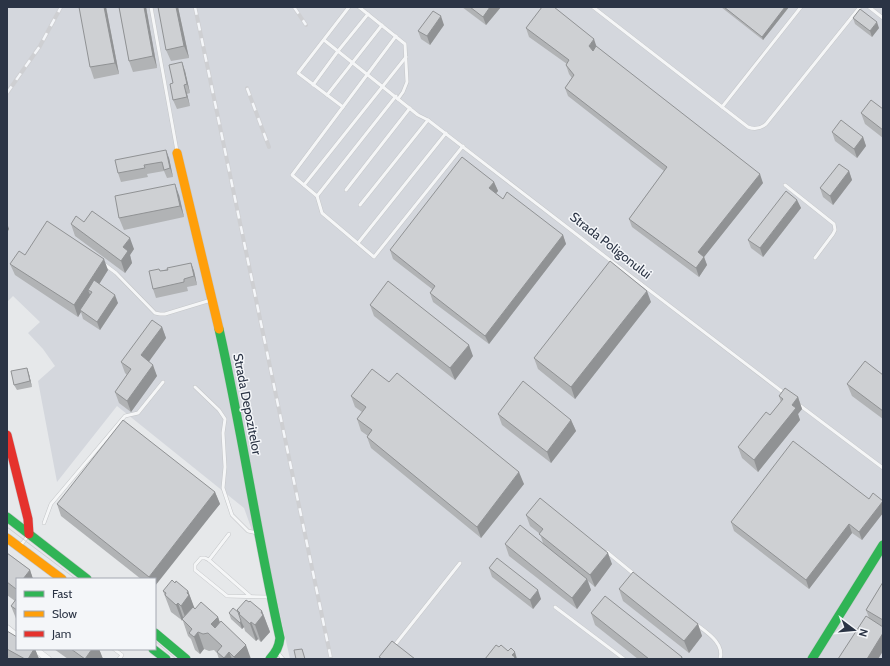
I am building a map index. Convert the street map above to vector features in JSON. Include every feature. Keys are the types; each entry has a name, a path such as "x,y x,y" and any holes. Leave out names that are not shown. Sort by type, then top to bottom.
{"street":[{"name":"Strada Depozitelor","path":"177,153 229,372 280,638 280,643 273,655"},
{"path":"7,435 28,519 29,534"},
{"path":"7,517 87,578"},
{"path":"7,538 61,578"},
{"path":"812,659 883,546"},
{"path":"7,628 16,635"},
{"path":"156,634 186,659"},
{"path":"36,650 48,659"},
{"path":"155,650 166,659"}],"lane":[{"path":"151,7 177,153"},
{"path":"343,107 298,73 350,7"},
{"path":"317,196 403,92 408,82 405,44 359,7"},
{"path":"593,7 752,129 757,129 766,124 860,7"},
{"path":"722,107 801,7"},
{"path":"869,7 883,18"},
{"path":"313,85 368,14"},
{"path":"327,95 382,25"},
{"path":"396,36 292,175 317,196 322,213 374,257 463,146"},
{"name":"Strada Poligonului","path":"324,40 418,115 428,120 446,133 788,396"},
{"path":"304,185 406,57"},
{"path":"346,190 410,108"},
{"path":"360,205 428,120"},
{"path":"358,243 446,133"},
{"path":"785,186 834,224 835,230 833,234 815,258"},
{"path":"99,260 116,273 156,313 165,314 213,300"},
{"path":"44,523 51,504 125,416 138,413 163,382"},
{"path":"195,387 219,410 225,419 223,433 225,466 223,488 232,514 248,531 259,533"},
{"path":"794,401 883,468"},
{"path":"19,547 29,534"},
{"path":"210,560 229,534"},
{"path":"604,550 640,579"},
{"path":"250,596 210,560 201,558 195,565 195,570 227,596 272,597"},
{"path":"394,646 460,563"},
{"path":"555,608 624,659"},
{"path":"695,623 720,646 720,659"},
{"path":"115,650 122,655 119,659"},
{"path":"273,655 283,659"}],"shaded area":[{"path":"7,7 883,7 883,659 290,659 277,600 244,508 117,406 57,482 38,381 55,366 43,349 28,333 40,322 13,296 7,302"}],"building":[{"path":"79,7 104,7 115,63 90,67"},
{"path":"119,7 144,7 153,56 129,61"},
{"path":"158,7 176,7 184,46 166,50"},
{"path":"470,7 490,7 483,17"},
{"path":"542,7 554,7 594,39 589,46 593,51 596,46 760,174 698,252 704,257 696,268 629,219 667,167 565,88 574,75 566,65 569,60 526,28"},
{"path":"724,7 785,7 762,37"},
{"path":"860,9 877,22 870,31 853,18"},
{"path":"433,11 441,16 427,36 418,31"},
{"path":"182,62 187,84 184,85 187,97 173,100 170,84 173,83 169,65"},
{"path":"871,100 883,109 883,130 861,113"},
{"path":"841,120 863,137 854,149 832,132"},
{"path":"166,150 170,168 164,170 162,162 144,165 145,168 118,173 115,160"},
{"path":"462,157 494,182 489,188 503,199 507,192 563,235 485,336 430,293 435,286 390,250"},
{"path":"839,164 849,171 830,196 820,188"},
{"path":"175,184 180,206 119,218 115,196"},
{"path":"786,191 797,200 760,248 748,240"},
{"path":"92,211 130,238 123,247 128,251 121,261 71,224 76,216 84,222"},
{"path":"47,221 104,259 74,305 10,264 19,251 25,255"},
{"path":"610,261 647,291 571,387 534,358"},
{"path":"191,263 194,276 184,279 184,282 153,289 149,271 159,269 160,271 168,270 167,268"},
{"path":"94,280 115,295 97,322 80,310 92,292 88,290"},
{"path":"388,281 469,345 450,368 370,305"},
{"path":"152,320 162,327 141,355 153,365 127,401 115,392 131,369 121,362"},
{"path":"865,361 883,375 883,411 847,384"},
{"path":"27,368 30,381 14,385 11,371"},
{"path":"372,369 389,382 397,373 519,472 477,527 367,437 372,430 357,419 366,407 351,396"},
{"path":"523,381 571,420 547,452 498,414"},
{"path":"785,388 798,397 792,405 796,408 754,460 738,447 766,412 770,415 783,399 779,396"},
{"path":"123,420 215,492 149,577 57,504"},
{"path":"793,441 869,499 873,493 883,501 859,532 849,524 806,580 731,522"},
{"path":"540,498 608,553 590,575 539,534 543,529 526,515"},
{"path":"520,525 587,579 572,598 505,544"},
{"path":"7,553 30,570 24,578 16,578 16,589 7,582"},
{"path":"497,558 538,590 530,600 489,568"},
{"path":"633,572 698,624 684,641 619,589"},
{"path":"172,580 175,583 176,581 188,591 187,593 189,595 181,606 178,603 176,605 165,595 166,593 163,591"},
{"path":"883,582 883,620 866,610"},
{"path":"605,596 682,657 681,659 649,659 591,613"},
{"path":"16,599 16,609 11,606"},
{"path":"246,600 249,602 250,601 262,611 261,612 263,615 255,625 251,622 250,624 239,614 240,613 237,610"},
{"path":"201,602 218,617 211,624 215,628 221,621 246,645 234,657 229,652 224,658 217,652 222,646 208,633 203,634 198,632 194,637 189,633 192,629 182,619 193,607 195,609"},
{"path":"233,608 238,612 241,621 240,623 229,613"},
{"path":"866,616 883,627 883,633 867,659 838,659"},
{"path":"7,631 16,636 16,650 33,650 28,659 25,659 7,649"},
{"path":"392,641 415,659 382,659 379,657"},
{"path":"496,645 499,647 501,645 508,651 511,648 515,652 512,655 515,657 514,659 485,659"},
{"path":"302,649 305,659 296,659 294,650"},
{"path":"72,650 91,650 85,659"}],"tram line":[{"path":"7,527 75,578"},
{"path":"156,642 176,659"}],"railway":[{"path":"7,93 40,46 61,7"},
{"path":"195,7 331,659"},
{"path":"294,7 306,25"},
{"path":"247,88 269,147"}],"traffic: fast":[{"path":"219,329 280,638 277,649 270,659"},
{"path":"7,517 86,578"},
{"path":"812,659 883,545"},
{"path":"156,634 186,659"},
{"path":"154,650 166,659"}],"traffic: slow":[{"path":"177,153 219,329"},
{"path":"7,538 61,578"}],"traffic: jam":[{"path":"7,435 28,519 29,534"}]}
